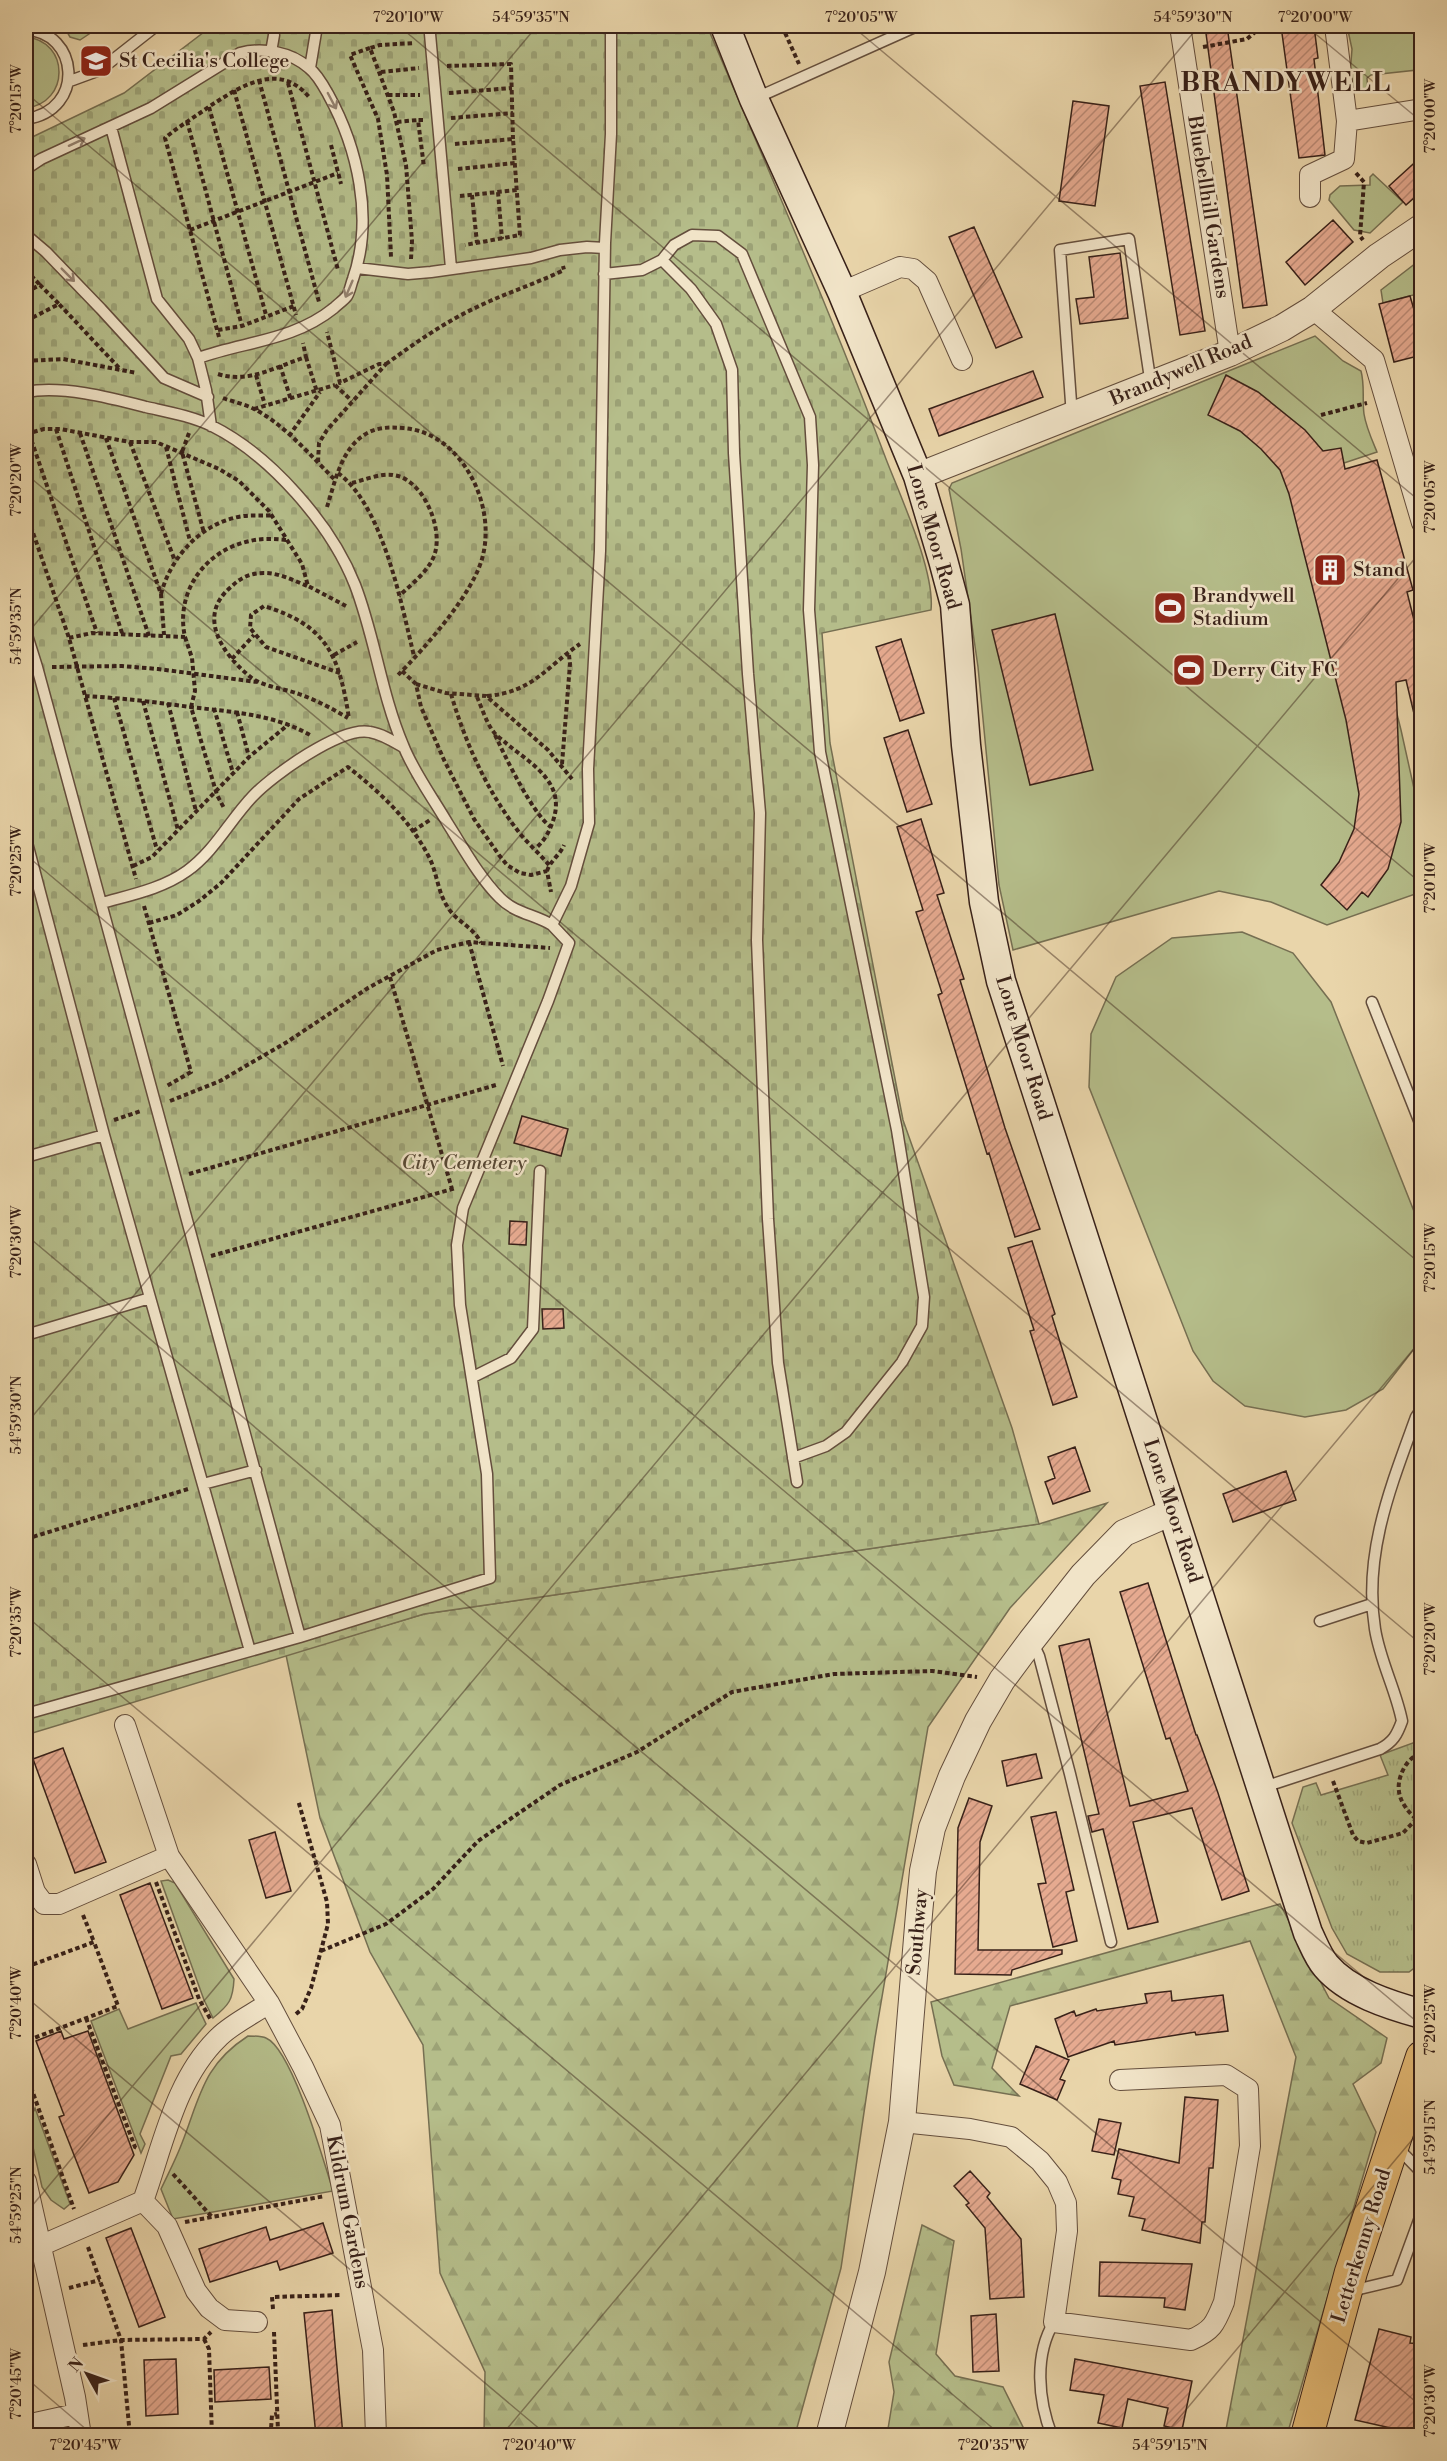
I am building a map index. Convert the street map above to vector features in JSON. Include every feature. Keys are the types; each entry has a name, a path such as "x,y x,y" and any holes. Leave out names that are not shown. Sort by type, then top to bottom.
{"main road":[{"name":"Lone Moor Road","path":"725,26 754,99 842,292 918,476 955,605 966,745 984,902 1001,981 1308,1933 1325,1965 1342,1980 1361,1992 1422,2014"},
{"name":"Letterkenny Road","path":"1307,2436 1346,2292 1422,2057"}],"street":[{"name":"Bluebellhill Gardens","path":"1180,26 1230,353"},
{"path":"1310,197 1310,175 1344,159 1347,121 1335,26"},
{"path":"1347,121 1422,109"},
{"name":"Brandywell Road","path":"918,476 1230,353 1282,328 1313,309 1378,256 1422,227"},
{"path":"842,292 900,267 913,269 927,281 962,360"},
{"path":"1313,309 1374,360 1422,524"},
{"name":"Southway","path":"829,2436 872,2272 903,2122 923,1871 932,1828 952,1776 978,1721 1002,1680 1031,1641 1083,1575 1124,1533 1172,1512"},
{"name":"Kildrum Gardens","path":"124,1725 169,1856 269,2003 330,2125 373,2350 376,2436"},
{"path":"26,1864 35,1892 44,1904 59,1904 169,1856"},
{"path":"40,2246 143,2201 177,2102 196,2063 219,2036 269,2003"},
{"path":"903,2122 970,2129 1011,2137 1040,2161 1057,2182 1066,2203 1067,2231 1054,2322 1191,2340 1208,2333 1216,2323 1224,2302 1250,2146 1248,2089 1226,2075 1120,2080"},
{"path":"26,2181 75,2397 81,2436"},
{"path":"143,2201 167,2226 196,2291 209,2308 225,2320 268,2319"},
{"path":"26,2425 76,2414"}],"lane":[{"path":"70,81 100,70 156,26"},
{"path":"310,68 317,26"},
{"path":"552,925 571,886 589,823 588,769 600,551 604,274 611,134 610,26"},
{"path":"754,99 917,26"},
{"path":"26,30 42,33 57,45 66,60 70,81 58,104 45,114 26,119"},
{"path":"271,52 274,35"},
{"path":"430,38 451,268"},
{"path":"26,169 40,159 151,108 240,53 254,49 271,52 291,57 310,68 335,107 351,145 360,188 362,215 360,259 347,297 323,316 283,337 223,349 198,358"},
{"path":"111,127 157,299 189,339 198,358 207,394 211,426"},
{"path":"26,235 46,252 164,378 207,394"},
{"path":"604,274 642,270 662,260 674,245 692,235 718,236 742,254 810,417 813,465 809,610 820,752 897,1130 924,1297 922,1326 902,1362 846,1432 826,1446 793,1458"},
{"path":"1072,416 1060,250 1128,238 1151,385"},
{"path":"357,268 408,274 531,258 561,250 587,247 605,248"},
{"path":"662,260 691,290 716,324 732,370 734,453 746,651 760,813 757,940 768,1219 778,1363 797,1482"},
{"path":"26,392 71,392 109,398 172,413 211,426 232,437 278,475 321,522 354,583 371,634 383,689 403,747 420,778 483,877 501,898 518,912 541,918 552,925 569,944 511,1082 463,1208 457,1245 460,1305 487,1474 490,1578 300,1637 26,1714"},
{"path":"26,632 177,1177 300,1637"},
{"path":"102,903 140,893 189,870 214,844 254,794 285,768 348,733 369,731 403,747"},
{"path":"26,839 103,1129 250,1651"},
{"path":"1372,1002 1422,1128"},
{"path":"26,1157 103,1129"},
{"path":"473,1377 511,1358 533,1329 540,1172"},
{"path":"26,1335 150,1298"},
{"path":"1260,1788 1380,1749 1398,1734 1402,1721 1376,1632 1372,1605 1372,1569 1379,1525 1416,1417 1422,1408"},
{"path":"203,1484 256,1470"},
{"path":"1320,1621 1372,1605"},
{"path":"1031,1641 1039,1656 1111,1942"},
{"path":"1393,2143 1422,2173"},
{"path":"1346,2292 1397,2280 1422,2212"},
{"path":"1052,2436 1047,2423 1039,2382 1045,2337 1054,2322"}],"path":[{"path":"782,26 804,76"},
{"path":"1184,51 1247,39 1262,26"},
{"path":"389,272 392,241 387,175 378,119 371,97 350,55 380,45 430,38"},
{"path":"370,48 381,72 397,122 406,165 412,241 408,274"},
{"path":"381,72 511,64 513,139 520,235 449,248"},
{"path":"223,349 165,138 186,121 234,90 259,80 276,79 288,82 304,90 313,102"},
{"path":"259,80 340,383"},
{"path":"288,82 339,274 343,258"},
{"path":"388,95 512,88"},
{"path":"234,90 306,357 319,391"},
{"path":"209,107 266,315"},
{"path":"397,122 418,120"},
{"path":"186,121 242,326"},
{"path":"328,138 342,188"},
{"path":"440,146 513,139"},
{"path":"1344,159 1364,182 1360,236 1378,256"},
{"path":"442,170 515,164"},
{"path":"190,230 338,173"},
{"path":"444,198 517,190"},
{"path":"498,192 502,239"},
{"path":"472,195 477,243"},
{"path":"318,462 319,443 327,430 386,364 447,322 513,290 535,284 564,270 561,250"},
{"path":"26,270 121,370"},
{"path":"26,292 40,285"},
{"path":"26,321 59,304"},
{"path":"218,330 242,326 294,306"},
{"path":"198,358 219,374 233,379 256,375 306,357"},
{"path":"26,361 63,359 164,378"},
{"path":"254,409 319,391 378,364 386,364"},
{"path":"280,365 291,400"},
{"path":"256,375 265,405"},
{"path":"335,385 352,400"},
{"path":"289,436 319,391"},
{"path":"207,394 254,409 289,436 336,481"},
{"path":"1321,415 1385,398"},
{"path":"321,522 342,460 363,436 386,426 417,429 451,447 472,478 485,516 484,554 468,593 402,671 383,689"},
{"path":"56,429 122,633"},
{"path":"97,633 27,434 56,429 130,442 156,442 219,469 239,481 272,515 302,564 308,586"},
{"path":"80,432 149,636"},
{"path":"105,438 161,594 164,635"},
{"path":"130,442 175,561"},
{"path":"166,446 191,542"},
{"path":"182,452 204,533"},
{"path":"338,472 351,483 383,543 414,656"},
{"path":"351,483 391,474 408,479 427,501 436,529 435,553 420,577 399,596"},
{"path":"26,512 69,638 191,1072 153,1094"},
{"path":"161,594 165,578 175,561 191,542 217,525 234,518 272,515"},
{"path":"216,789 191,707 195,691 192,658 184,637 182,612 186,597 202,567 217,554 250,541 288,540"},
{"path":"257,682 232,659 219,640 214,622 216,604 228,589 244,576 264,573 285,576 365,616"},
{"path":"340,673 266,646 250,628 251,615 264,606 278,610 311,628 334,655 340,673 349,718"},
{"path":"69,638 97,633 184,637"},
{"path":"334,655 371,634"},
{"path":"232,659 254,635"},
{"path":"402,671 416,684 451,694 477,697 504,695 535,681 579,645 594,644"},
{"path":"561,765 569,655"},
{"path":"37,667 122,666 257,682 301,694 355,722"},
{"path":"416,684 421,707 444,760 474,819 499,855 507,865 519,873 531,875 547,872"},
{"path":"451,694 466,739 494,794 519,832 536,848 549,865"},
{"path":"85,696 143,700 237,712 289,723 317,738 324,746"},
{"path":"486,696 548,750 578,786"},
{"path":"477,697 516,777 546,823 551,827"},
{"path":"114,698 158,851"},
{"path":"143,700 178,830"},
{"path":"168,703 196,811"},
{"path":"214,708 233,773"},
{"path":"237,712 249,757"},
{"path":"133,866 158,851 216,789 289,723"},
{"path":"493,732 551,783 558,802 551,827 543,843 536,848"},
{"path":"148,923 177,915 199,901 221,883 300,799 348,767 382,793 413,831 431,861 439,891 448,909 476,932 481,943"},
{"path":"541,918 552,896 547,872 549,865 561,852 566,841"},
{"path":"103,1129 220,1081 287,1042 390,976 437,950 469,942 546,949 569,944"},
{"path":"177,1177 511,1082 469,942"},
{"path":"390,976 452,1189"},
{"path":"199,1259 473,1183"},
{"path":"26,1539 203,1484"},
{"path":"321,1951 386,1924 433,1889 478,1840 560,1785 637,1752 732,1692 834,1674 932,1671 1002,1680"},
{"path":"1416,1819 1405,1808 1398,1793 1399,1779 1407,1763 1422,1753"},
{"path":"1328,1766 1353,1835 1358,1841 1367,1843 1403,1833 1422,1813"},
{"path":"281,2026 303,2009 328,1924 327,1902 298,1800"},
{"path":"150,1864 199,1998 219,2036"},
{"path":"26,2041 118,2006 75,1896"},
{"path":"26,1967 94,1942"},
{"path":"86,2018 135,2147 159,2157 213,2218"},
{"path":"26,2073 121,2340 130,2434"},
{"path":"167,2226 343,2192"},
{"path":"51,2293 100,2280"},
{"path":"280,2436 268,2319 272,2297 362,2294"},
{"path":"63,2347 121,2340 204,2339 225,2320"},
{"path":"204,2339 209,2349 212,2433"},
{"path":"115,2436 272,2429 272,2415 277,2414"}],"green space":[{"path":"69,26 101,26 80,40 70,37 67,32"},
{"name":"City Cemetery","path":"212,26 707,26 843,350 908,514 928,575 931,610 822,633 830,743 903,1120 1012,1428 1039,1524 424,1614 26,1735 26,140 124,93"},
{"path":"1347,26 1413,26 1417,70 1371,75 1367,78 1368,91 1360,92 1352,85 1350,75 1352,49"},
{"path":"26,37 40,41 51,49 57,60 59,72 57,84 51,95 40,104 26,108"},
{"path":"1373,174 1403,202 1370,233 1354,230 1329,200 1330,195 1340,186 1370,185 1370,177"},
{"path":"1416,263 1421,263 1421,293 1383,303 1381,290"},
{"name":"Brandywell Stadium","path":"1315,336 1343,361 1361,371 1365,419 1377,452 1335,466 1401,730 1421,820 1421,892 1327,925 1271,902 1219,891 1013,950 999,885 978,667 961,549 949,489 952,483"},
{"path":"1242,932 1293,953 1331,1002 1421,1229 1421,1340 1383,1389 1346,1410 1305,1417 1245,1406 1213,1381 1193,1351 1089,1087 1091,1034 1116,977 1172,938"},
{"path":"1107,1503 1010,1608 928,1727 875,2038 841,2268 795,2435 484,2435 485,2372 440,2273 423,2045 370,1952 320,1818 286,1655 424,1614 1039,1524"},
{"path":"1421,1740 1421,1963 1409,1972 1380,1972 1347,1954 1332,1928 1292,1823 1303,1787 1316,1783 1321,1795 1388,1775 1380,1755"},
{"path":"168,1880 175,1883 234,1979 229,2002 213,2018 204,2000 161,1881"},
{"path":"1280,1904 1329,1998 1387,2038 1381,2063 1353,2084 1376,2132 1287,2435 1225,2435 1296,2057 1250,1941 1010,2006 992,2068 1019,2096 954,2085 942,2056 931,2002"},
{"path":"196,2003 206,2024 181,2054 171,2056 140,2134 145,2144 141,2153 91,2021 119,2009 128,2029"},
{"path":"248,2036 266,2038 276,2047 286,2062 306,2108 333,2191 173,2219 161,2189 212,2070 221,2058"},
{"path":"35,2108 70,2204 64,2209 51,2200 42,2187 28,2125"},
{"path":"922,2225 954,2241 936,2354 955,2376 1003,2387 1027,2435 887,2435 894,2392 889,2362"}],"building":[{"path":"1205,26 1227,26 1267,305 1243,308"},
{"path":"1281,26 1314,26 1318,58 1314,59 1325,155 1299,158"},
{"path":"1165,82 1205,331 1180,335 1140,86"},
{"path":"1073,101 1109,106 1095,206 1059,201"},
{"path":"1422,156 1422,191 1406,205 1389,186"},
{"path":"1333,220 1353,242 1305,285 1286,262"},
{"path":"974,227 1022,337 996,348 949,237"},
{"path":"1120,253 1128,318 1080,324 1076,299 1094,297 1089,257"},
{"path":"1410,296 1422,337 1422,355 1394,362 1379,304"},
{"path":"1033,371 1043,397 939,436 929,409"},
{"name":"Stand","path":"1226,375 1258,392 1305,430 1323,451 1341,448 1345,469 1377,460 1413,590 1407,592 1422,652 1422,717 1415,718 1406,680 1396,682 1401,822 1388,869 1368,897 1362,892 1347,910 1321,885 1339,862 1354,829 1359,794 1346,720 1289,494 1280,470 1240,431 1208,415"},
{"path":"1055,614 1093,770 1030,785 992,630"},
{"path":"901,639 924,713 900,721 876,647"},
{"path":"908,730 932,804 907,812 884,738"},
{"path":"921,819 944,893 937,895 964,979 960,980 1005,1128 1040,1229 1015,1237 938,995 942,993 916,912 923,910 897,827"},
{"path":"522,1116 568,1129 561,1156 514,1143"},
{"path":"510,1221 527,1222 526,1245 509,1244"},
{"path":"1032,1241 1055,1314 1052,1316 1077,1397 1053,1405 1030,1331 1034,1330 1008,1248"},
{"path":"542,1309 563,1309 564,1328 543,1329"},
{"path":"1075,1447 1090,1491 1053,1504 1045,1482 1055,1478 1048,1457"},
{"path":"1286,1471 1296,1500 1233,1522 1223,1494"},
{"path":"1148,1583 1249,1891 1222,1900 1192,1808 1133,1822 1158,1922 1128,1929 1103,1829 1092,1832 1088,1816 1099,1814 1059,1646 1089,1639 1130,1806 1188,1791 1170,1738 1166,1739 1120,1592"},
{"path":"63,1748 106,1862 75,1873 33,1759"},
{"path":"1036,1754 1042,1778 1007,1786 1002,1761"},
{"path":"969,1798 992,1806 980,1842 978,1950 1062,1950 1062,1954 1012,1970 1011,1975 955,1974 958,1828"},
{"path":"1056,1812 1074,1890 1066,1892 1077,1941 1053,1947 1038,1884 1046,1883 1031,1817"},
{"path":"275,1832 291,1891 266,1898 249,1840"},
{"path":"150,1883 193,1998 162,2009 120,1895"},
{"path":"1171,1991 1172,2001 1223,1995 1228,2031 1196,2035 1195,2032 1115,2045 1114,2041 1068,2057 1055,2019 1074,2011 1076,2016 1096,2009 1097,2011 1147,2003 1145,1994"},
{"path":"61,2031 64,2039 88,2031 134,2155 118,2182 89,2193 59,2117 64,2115 36,2041"},
{"path":"1036,2046 1069,2060 1060,2079 1065,2081 1057,2100 1020,2084"},
{"path":"1185,2097 1218,2100 1213,2168 1209,2168 1205,2222 1202,2222 1200,2243 1142,2230 1145,2219 1129,2216 1134,2197 1118,2194 1121,2180 1112,2178 1119,2149 1179,2163"},
{"path":"1099,2119 1121,2123 1114,2155 1092,2151"},
{"path":"970,2171 990,2193 987,2197 1021,2239 1024,2297 990,2299 985,2228 966,2205 969,2203 954,2186"},
{"path":"323,2223 333,2253 280,2270 277,2261 210,2282 199,2249 266,2227 270,2240"},
{"path":"131,2228 165,2317 139,2327 106,2238"},
{"path":"1100,2262 1192,2264 1185,2310 1164,2307 1165,2298 1099,2296"},
{"path":"332,2310 343,2436 316,2436 304,2313"},
{"path":"996,2314 999,2371 973,2372 971,2316"},
{"path":"1379,2329 1411,2337 1410,2343 1422,2344 1422,2435 1355,2420"},
{"path":"176,2359 178,2414 146,2416 144,2360"},
{"path":"1075,2359 1192,2381 1182,2430 1164,2426 1168,2408 1128,2399 1122,2428 1098,2423 1104,2395 1070,2390"},
{"path":"269,2367 271,2399 215,2402 214,2370"}],"place":[{"name":"St Cecilia's College","path":"96,61"},
{"name":"Stand","path":"1330,570"},
{"name":"Brandywell Stadium","path":"1170,608"},
{"name":"Derry City FC","path":"1189,670"}],"district":[{"name":"BRANDYWELL","path":"1286,83"}]}
